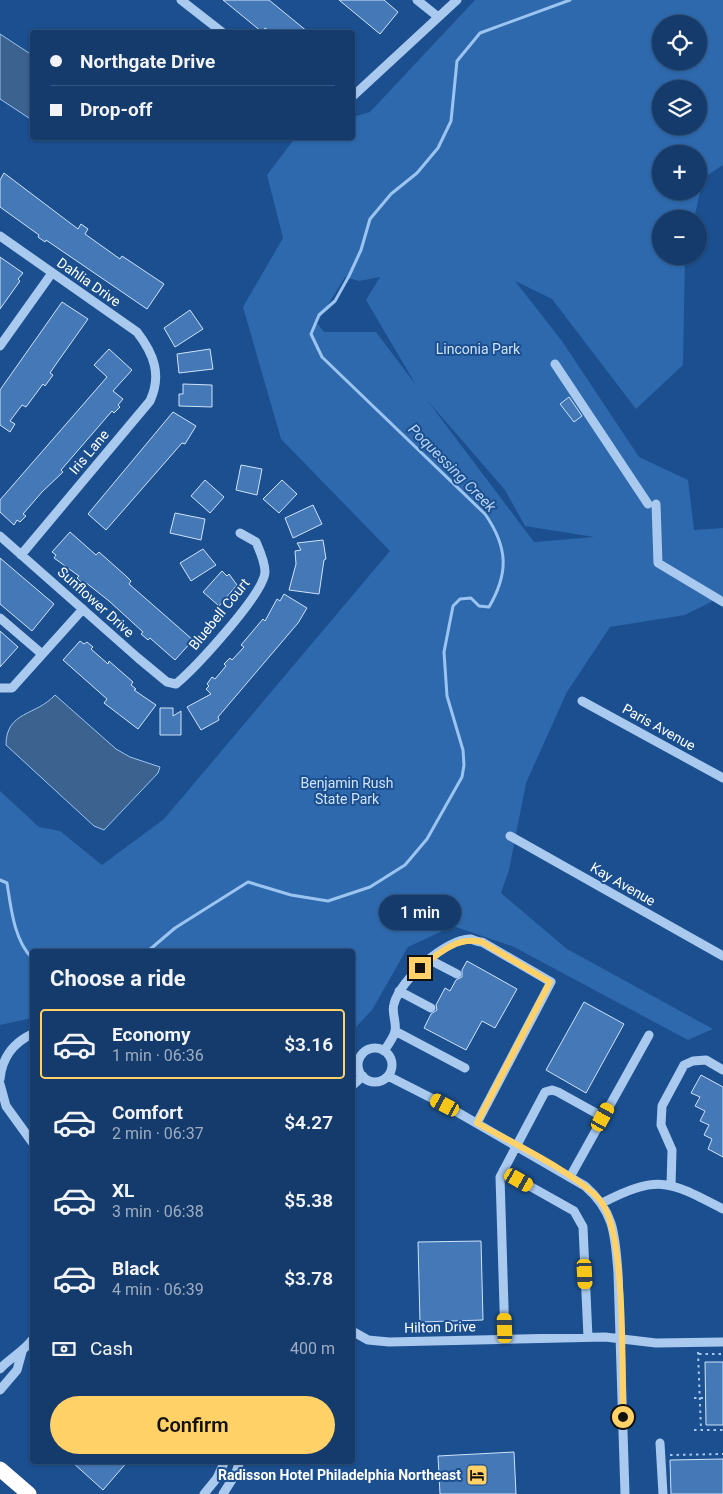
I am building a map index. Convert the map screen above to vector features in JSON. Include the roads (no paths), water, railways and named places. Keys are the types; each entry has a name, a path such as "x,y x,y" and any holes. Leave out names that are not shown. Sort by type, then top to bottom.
{"highway":[{"path":"0,1469 29,1494"}],"street":[{"path":"182,0 220,30"},
{"path":"417,0 438,16"},
{"path":"355,94 457,0"},
{"name":"Dahlia Drive","path":"0,236 137,332 148,347 153,359"},
{"path":"0,346 52,273"},
{"name":"Iris Lane","path":"21,555 150,401 156,387 153,359"},
{"path":"555,364 652,504 658,564 722,602"},
{"name":"Bluebell Court","path":"176,684 188,674 261,586 265,572 256,542 240,533"},
{"name":"Sunflower Drive","path":"0,536 167,682 176,684"},
{"path":"0,688 12,688 83,609"},
{"path":"0,618 42,654"},
{"name":"Paris Avenue","path":"582,701 723,778"},
{"name":"Kay Avenue","path":"510,836 723,956"},
{"path":"384,1051 395,1030 393,1005 398,991 410,976 458,942 471,939 482,942 550,982 477,1123"},
{"path":"430,960 457,974"},
{"path":"398,991 431,1008"},
{"path":"395,1030 465,1068"},
{"path":"0,1079 5,1058 14,1046 30,1035"},
{"path":"570,1177 649,1035"},
{"path":"374,1048 384,1051 391,1060 392,1065 388,1076 384,1080 373,1082 363,1076 356,1056 374,1048"},
{"path":"671,1186 672,1150 661,1125 662,1106 684,1065 693,1061 706,1060 723,1070"},
{"path":"355,1083 363,1076"},
{"path":"388,1076 477,1123 570,1177 585,1186 602,1202 609,1215 615,1237 621,1340 625,1494"},
{"path":"0,1084 6,1106 30,1139"},
{"path":"505,1340 500,1177 545,1092 552,1090 603,1117"},
{"path":"503,1171 574,1211 579,1218 583,1227 588,1337"},
{"path":"602,1202 636,1186 651,1184 671,1186 691,1193 723,1209"},
{"name":"Hilton Drive","path":"355,1333 368,1340 389,1342 588,1337 656,1343 723,1342"},
{"path":"0,1369 7,1361 22,1352 30,1342"},
{"path":"0,1390 17,1370 22,1352"},
{"path":"660,1443 663,1494"},
{"path":"204,1494 217,1478 224,1464"},
{"path":"223,1494 235,1475 239,1464"}],"waterway":[{"name":"Poquessing Creek","path":"150,949 175,928 248,882 291,895 328,901 370,887 405,865 427,839 462,777 464,765 463,750 447,696 444,652 453,606 460,599 471,598 479,606 489,607 496,595 503,571 502,549 493,526 485,514 322,357 311,334 319,315 335,301 349,276 361,250 370,219 391,194 417,173 438,148 451,121 457,61 480,33 570,0"},
{"name":"Poquessing Creek","path":"0,880 7,883 17,933 30,956"}],"place":[{"name":"Radisson Hotel Philadelphia Northeast","path":"477,1475"}],"park label":[{"name":"Linconia Park","path":"478,349"},
{"name":"Benjamin Rush State Park","path":"347,792"}]}
